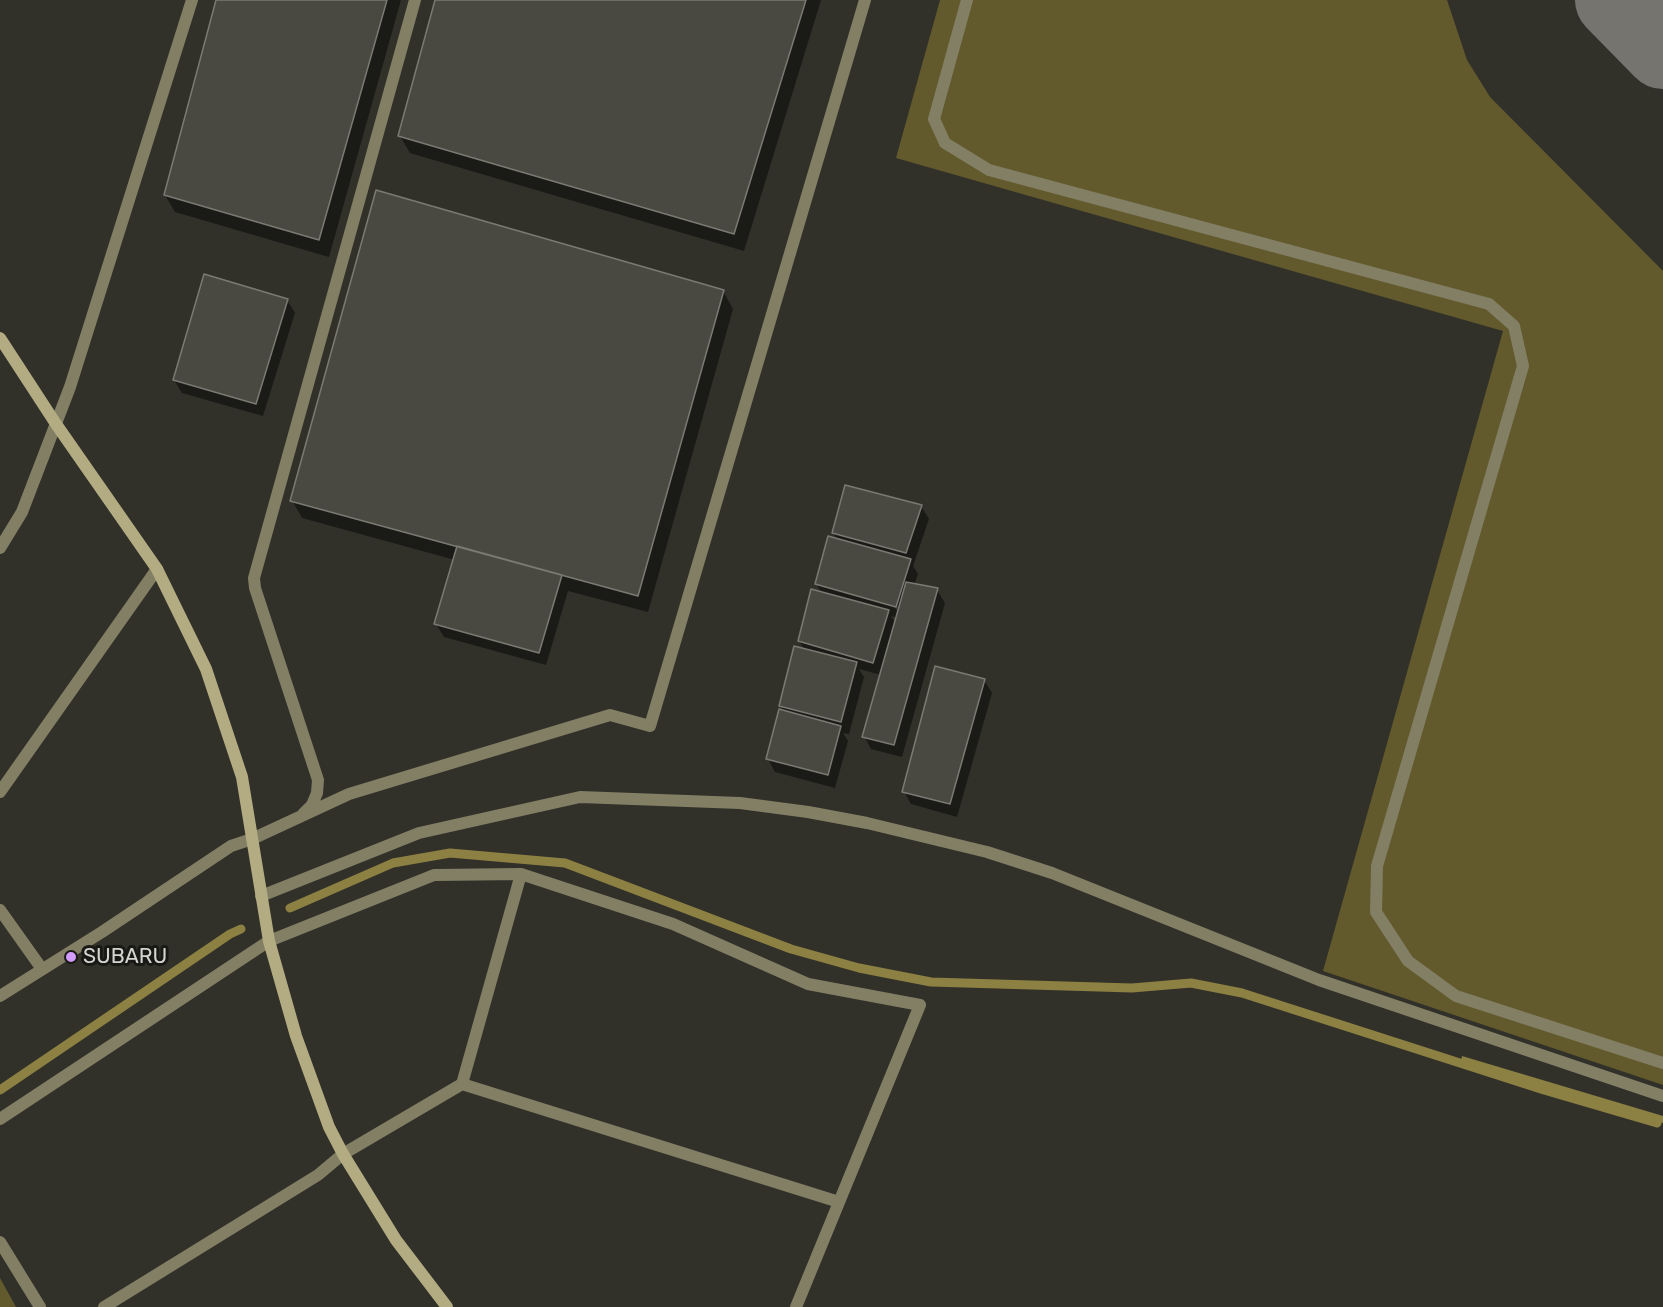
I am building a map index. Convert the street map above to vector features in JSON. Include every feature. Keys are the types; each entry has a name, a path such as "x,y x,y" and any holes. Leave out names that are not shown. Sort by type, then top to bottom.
{"street":[{"path":"0,548 22,512 70,387 192,0"},
{"path":"301,817 312,805 317,793 318,780 255,588 254,578 415,0"},
{"path":"0,996 102,932 231,846 252,839 349,794 610,715 650,726 865,0"},
{"path":"967,0 934,119 945,143 980,164 1000,173 1490,304 1514,326 1522,366 1377,866 1376,912 1408,961 1456,996 1663,1063"},
{"path":"0,338 56,424 157,568 206,669 242,777 268,941 296,1036 329,1127 396,1240 447,1307"},
{"path":"0,792 157,568"},
{"path":"261,896 419,833 580,797 740,803 808,812 867,823 987,852 1052,873 1319,980 1663,1096"},
{"path":"0,1119 268,941 434,874 521,874 673,924 808,984 920,1005 796,1307"},
{"path":"104,1307 318,1175 343,1154 462,1084 521,874"},
{"path":"0,910 42,969"},
{"path":"462,1084 839,1202"},
{"path":"0,1242 40,1307"}],"shaded area":[{"path":"940,0 1447,0 1467,60 1490,97 1663,271 1663,1085 1323,971 1503,331 896,158"},
{"path":"1462,1056 1663,1116 1663,1123 1461,1061"},
{"path":"0,1278 16,1307 0,1307"}],"building":[{"path":"216,0 387,0 319,240 164,195"},
{"path":"435,0 806,0 734,234 398,136"},
{"path":"376,190 724,290 638,596 290,501"},
{"path":"204,274 288,299 256,404 173,380"},
{"path":"845,485 922,505 906,553 832,533"},
{"path":"828,536 911,559 896,607 815,584"},
{"path":"457,546 562,575 539,653 434,624"},
{"path":"906,582 938,588 894,745 862,737"},
{"path":"811,589 889,610 873,663 798,641"},
{"path":"794,646 857,662 841,722 779,706"},
{"path":"935,666 985,679 950,804 902,792"},
{"path":"779,709 841,726 828,775 766,759"}],"waterway":[{"path":"290,908 393,863 450,853 565,863 791,949 859,968 931,982 1132,988 1191,983 1242,993 1544,1090 1657,1123"},
{"path":"0,1090 230,934 241,929"}],"taxiway":[{"path":"1614,0 1663,50"}],"place":[{"name":"SUBARU","path":"71,957"}]}
